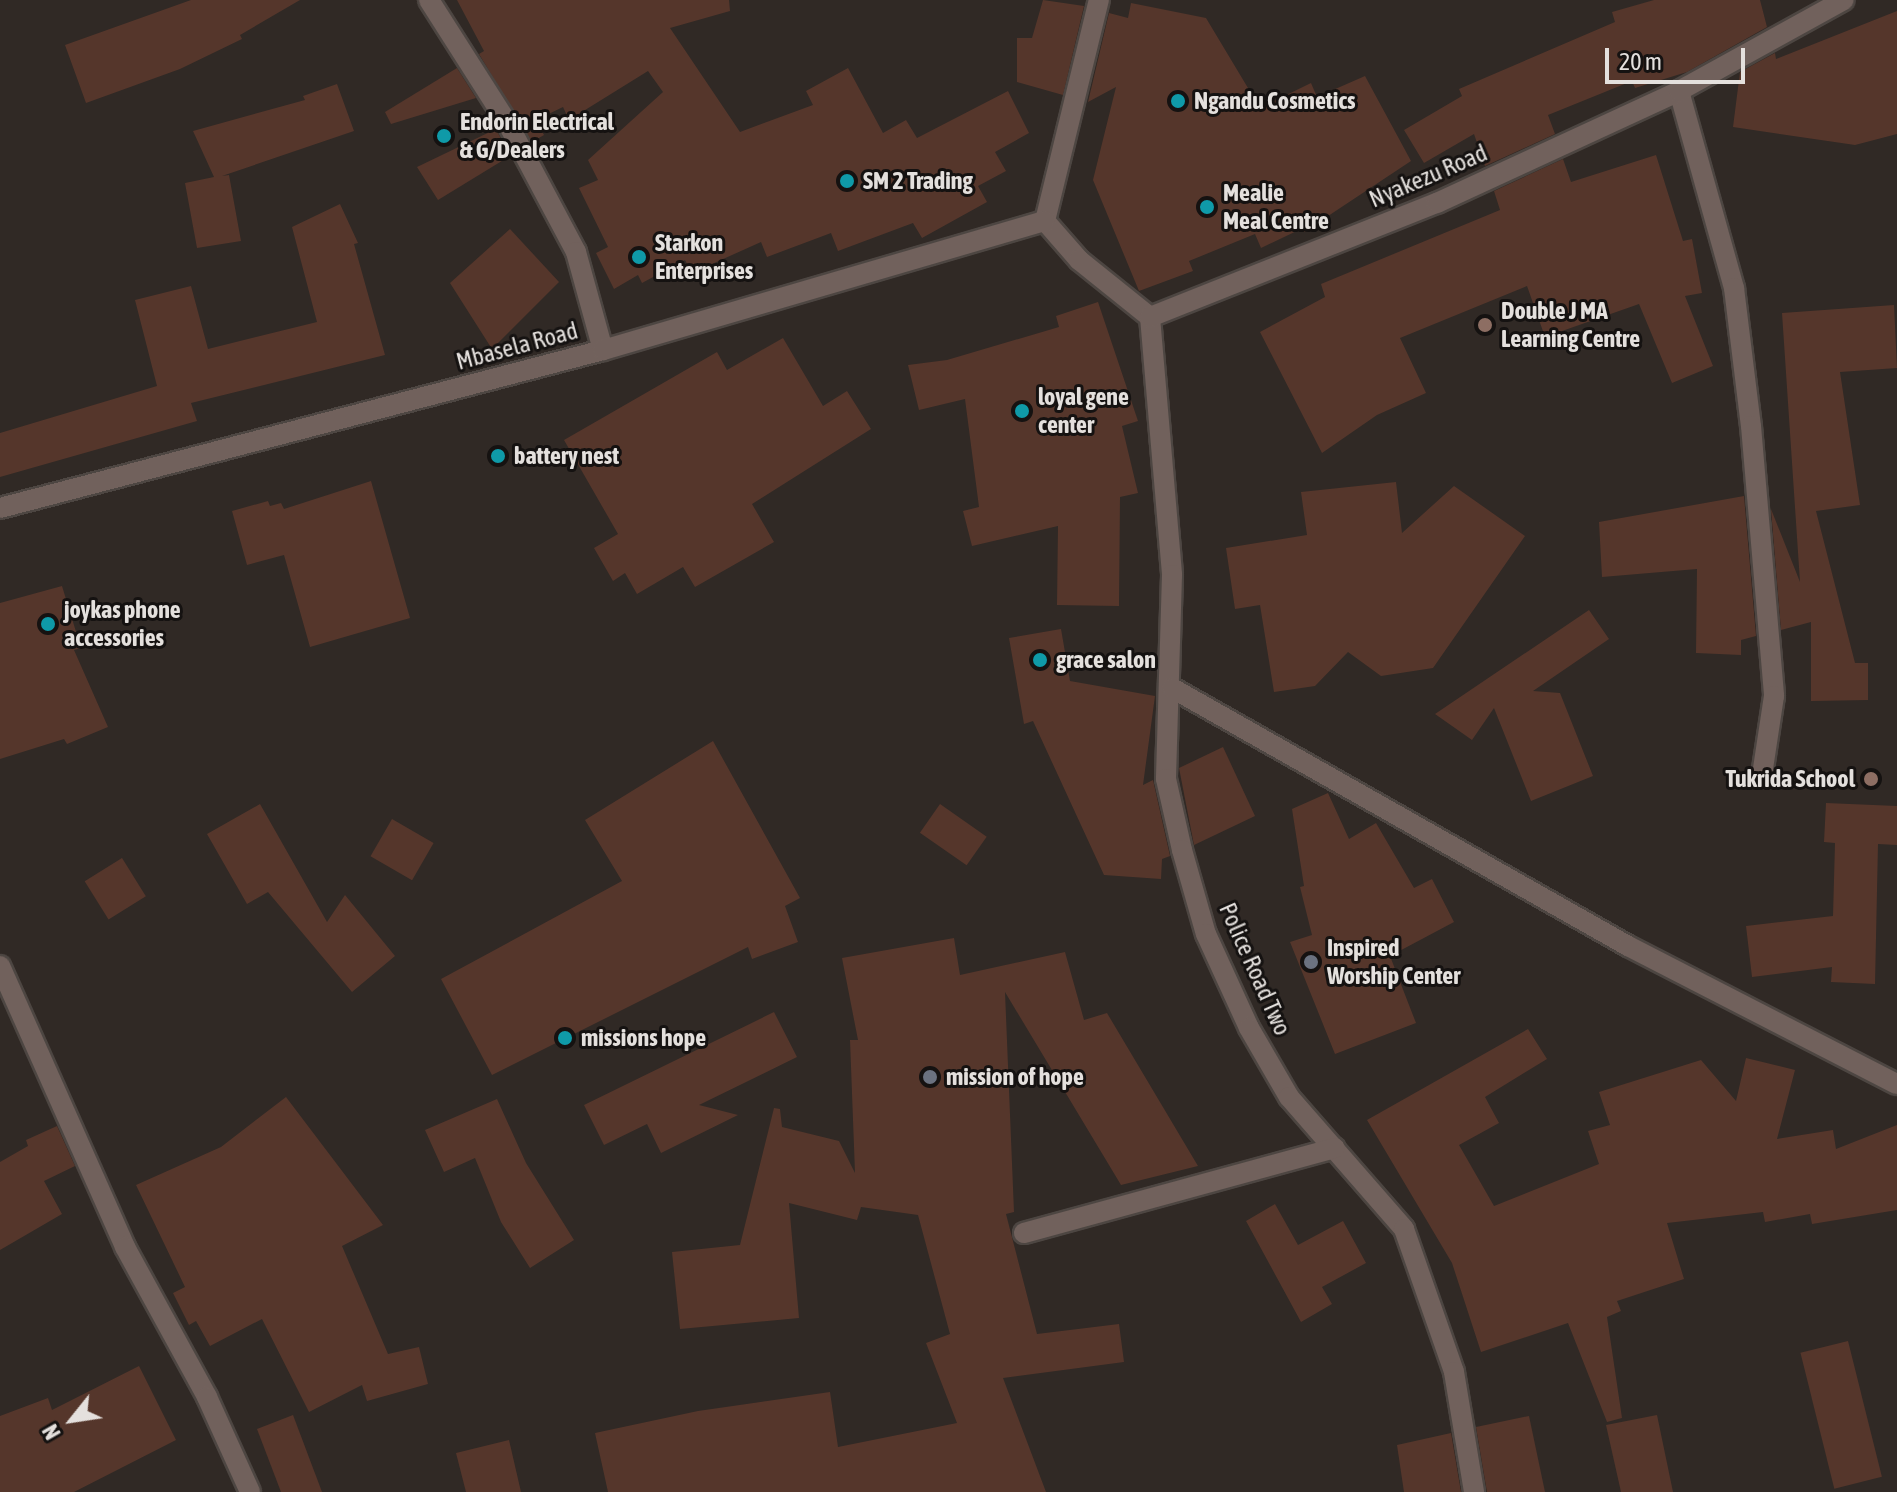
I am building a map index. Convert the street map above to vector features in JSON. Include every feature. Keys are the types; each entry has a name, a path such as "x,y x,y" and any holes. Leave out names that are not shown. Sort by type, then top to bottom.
{"street":[{"path":"429,0 508,124 576,252 603,350"},
{"path":"1099,0 1045,221 1079,260 1150,317"},
{"name":"Nyakezu Road","path":"1150,317 1437,203 1679,91 1844,0"},
{"path":"1679,91 1734,288 1751,426 1774,696 1762,775"},
{"name":"Mbasela Road","path":"0,508 603,350 1045,221"},
{"name":"Police Road Two","path":"1150,317 1172,575 1172,688 1166,779 1206,934 1289,1097 1404,1229 1454,1372 1474,1492"},
{"path":"1172,688 1628,946 1897,1084"},
{"path":"0,966 125,1247 207,1397 250,1492"},
{"path":"1024,1233 1335,1148"}],"building":[{"path":"191,0 300,0 240,35 242,39 180,69 86,103 65,45"},
{"path":"457,0 729,0 730,11 670,28 740,132 813,105 806,91 848,68 883,133 906,120 917,138 1008,91 1029,133 995,152 1006,171 978,186 987,202 922,238 913,223 838,251 831,233 767,257 761,242 692,273 685,260 642,283 638,275 614,289 596,253 608,247 579,188 598,180 588,160 663,92 648,71 569,120 563,107 536,120 544,135 532,142 479,54 484,51"},
{"path":"1043,0 1084,6 1063,95 1017,82 1017,38 1032,38"},
{"path":"1654,0 1760,0 1767,27 1687,72 1635,88 1632,81 1548,115 1555,134 1485,166 1474,134 1424,163 1404,130 1462,96 1459,89 1615,22 1612,12"},
{"path":"1131,3 1206,18 1260,108 1311,83 1317,97 1365,76 1411,161 1304,232 1303,228 1261,248 1255,234 1189,261 1193,271 1139,291 1093,180 1116,87 1088,102 1109,13 1128,18"},
{"path":"1897,11 1897,134 1855,145 1733,127 1740,72 1775,53 1776,59"},
{"path":"457,68 476,98 391,124 385,112"},
{"path":"337,84 354,131 222,176 229,175 241,241 197,248 185,183 214,177 193,131 305,100 303,96"},
{"path":"496,129 510,156 438,200 417,167"},
{"path":"1656,155 1683,241 1692,239 1702,293 1685,296 1713,366 1672,383 1639,304 1545,337 1527,286 1400,338 1426,393 1377,415 1322,453 1260,332 1325,297 1321,284 1500,210 1494,191 1563,159 1571,182"},
{"path":"340,204 358,243 354,244 385,355 191,403 197,421 0,477 0,433 157,386 135,300 191,286 208,349 317,322 292,227"},
{"path":"510,229 559,282 492,349 450,283"},
{"path":"1098,302 1138,421 1122,426 1138,493 1120,497 1119,606 1057,605 1058,526 972,546 963,511 979,507 965,399 919,410 908,365 947,360 1059,327 1056,316"},
{"path":"1894,305 1897,368 1840,372 1860,505 1816,511 1855,663 1868,663 1868,700 1811,701 1811,622 1781,630 1771,509 1800,582 1782,313"},
{"path":"783,338 823,406 847,391 871,429 752,504 774,542 695,587 683,567 637,594 625,573 613,581 594,548 618,534 564,440 717,352 727,370"},
{"path":"371,481 410,618 310,647 284,555 247,565 232,511 268,501 270,506 281,503 284,509"},
{"path":"1396,482 1402,533 1454,486 1525,536 1433,668 1381,676 1348,652 1315,686 1274,692 1260,605 1235,609 1226,548 1307,535 1301,492"},
{"path":"1744,496 1756,636 1741,640 1741,655 1696,653 1697,569 1602,577 1599,522"},
{"path":"62,586 81,648 74,650 108,727 67,744 64,739 0,759 0,603"},
{"path":"1589,610 1609,639 1533,691 1560,693 1593,776 1531,801 1494,708 1472,740 1435,714"},
{"path":"1061,629 1070,681 1155,696 1143,785 1153,780 1170,856 1162,859 1161,879 1104,875 1033,721 1024,724 1009,638"},
{"path":"713,741 800,898 785,906 798,942 752,959 748,947 492,1075 441,979 622,881 585,820"},
{"path":"1223,747 1255,816 1194,845 1179,768"},
{"path":"1328,793 1349,839 1376,823 1414,888 1432,879 1454,922 1390,956 1416,1023 1335,1054 1290,942 1312,935 1300,887 1304,886 1292,809"},
{"path":"1826,803 1897,806 1897,845 1878,844 1875,984 1831,982 1832,967 1752,977 1746,926 1833,916 1835,843 1824,842"},
{"path":"260,804 327,922 345,895 395,956 352,992 268,892 247,904 207,834"},
{"path":"940,804 987,837 967,865 920,833"},
{"path":"392,819 434,843 412,880 370,856"},
{"path":"122,858 146,896 109,919 85,881"},
{"path":"954,938 960,975 1065,952 1084,1020 1107,1013 1198,1166 1121,1185 1005,992 1014,1212 1006,1214 1037,1334 1119,1324 1124,1362 1003,1378 1046,1492 608,1492 595,1433 698,1411 830,1392 838,1447 957,1423 926,1343 950,1334 918,1215 861,1207 857,1220 789,1203 799,1318 680,1329 672,1252 740,1245 774,1108 780,1109 782,1127 839,1141 855,1173 850,1040 858,1040 842,958"},
{"path":"774,1012 797,1057 699,1105 738,1115 661,1153 647,1124 604,1145 584,1105"},
{"path":"1528,1029 1547,1059 1485,1097 1499,1123 1459,1145 1494,1206 1599,1164 1588,1131 1610,1125 1599,1092 1701,1060 1736,1101 1746,1058 1795,1070 1777,1139 1833,1130 1836,1149 1897,1125 1897,1210 1812,1224 1810,1214 1765,1222 1763,1212 1667,1223 1684,1279 1617,1301 1621,1311 1607,1317 1622,1418 1607,1422 1568,1323 1481,1352 1452,1263 1367,1120"},
{"path":"286,1097 383,1225 342,1246 388,1354 419,1347 428,1384 367,1401 362,1385 309,1412 262,1319 210,1346 196,1321 189,1325 173,1293 185,1287 136,1185 221,1147"},
{"path":"497,1099 526,1163 574,1240 530,1268 501,1222 475,1158 444,1172 425,1130"},
{"path":"57,1126 75,1166 44,1181 62,1214 0,1250 0,1162 28,1146 26,1140"},
{"path":"1275,1204 1298,1245 1343,1221 1366,1263 1322,1287 1332,1304 1301,1322 1246,1221"},
{"path":"1848,1341 1882,1477 1834,1489 1800,1353"},
{"path":"139,1366 176,1440 74,1492 0,1492 0,1416 48,1398 52,1410"},
{"path":"293,1415 322,1492 281,1492 257,1429"},
{"path":"1657,1415 1673,1492 1621,1492 1606,1425"},
{"path":"1529,1416 1545,1492 1487,1492 1476,1427"},
{"path":"1451,1433 1461,1492 1404,1492 1397,1445"},
{"path":"509,1440 521,1492 466,1492 456,1453"}],"place":[{"name":"Ngandu Cosmetics","path":"1178,101"},
{"name":"Endorin Electrical & G/Dealers","path":"444,136"},
{"name":"SM 2 Trading","path":"847,181"},
{"name":"Mealie Meal Centre","path":"1207,207"},
{"name":"Starkon Enterprises","path":"639,257"},
{"name":"Double J MA Learning Centre","path":"1485,325"},
{"name":"loyal gene center","path":"1022,411"},
{"name":"battery nest","path":"498,456"},
{"name":"joykas phone accessories","path":"48,624"},
{"name":"grace salon","path":"1040,660"},
{"name":"Tukrida School","path":"1871,779"},
{"name":"Inspired Worship Center","path":"1311,962"},
{"name":"missions hope","path":"565,1038"},
{"name":"mission of hope","path":"930,1077"}]}
